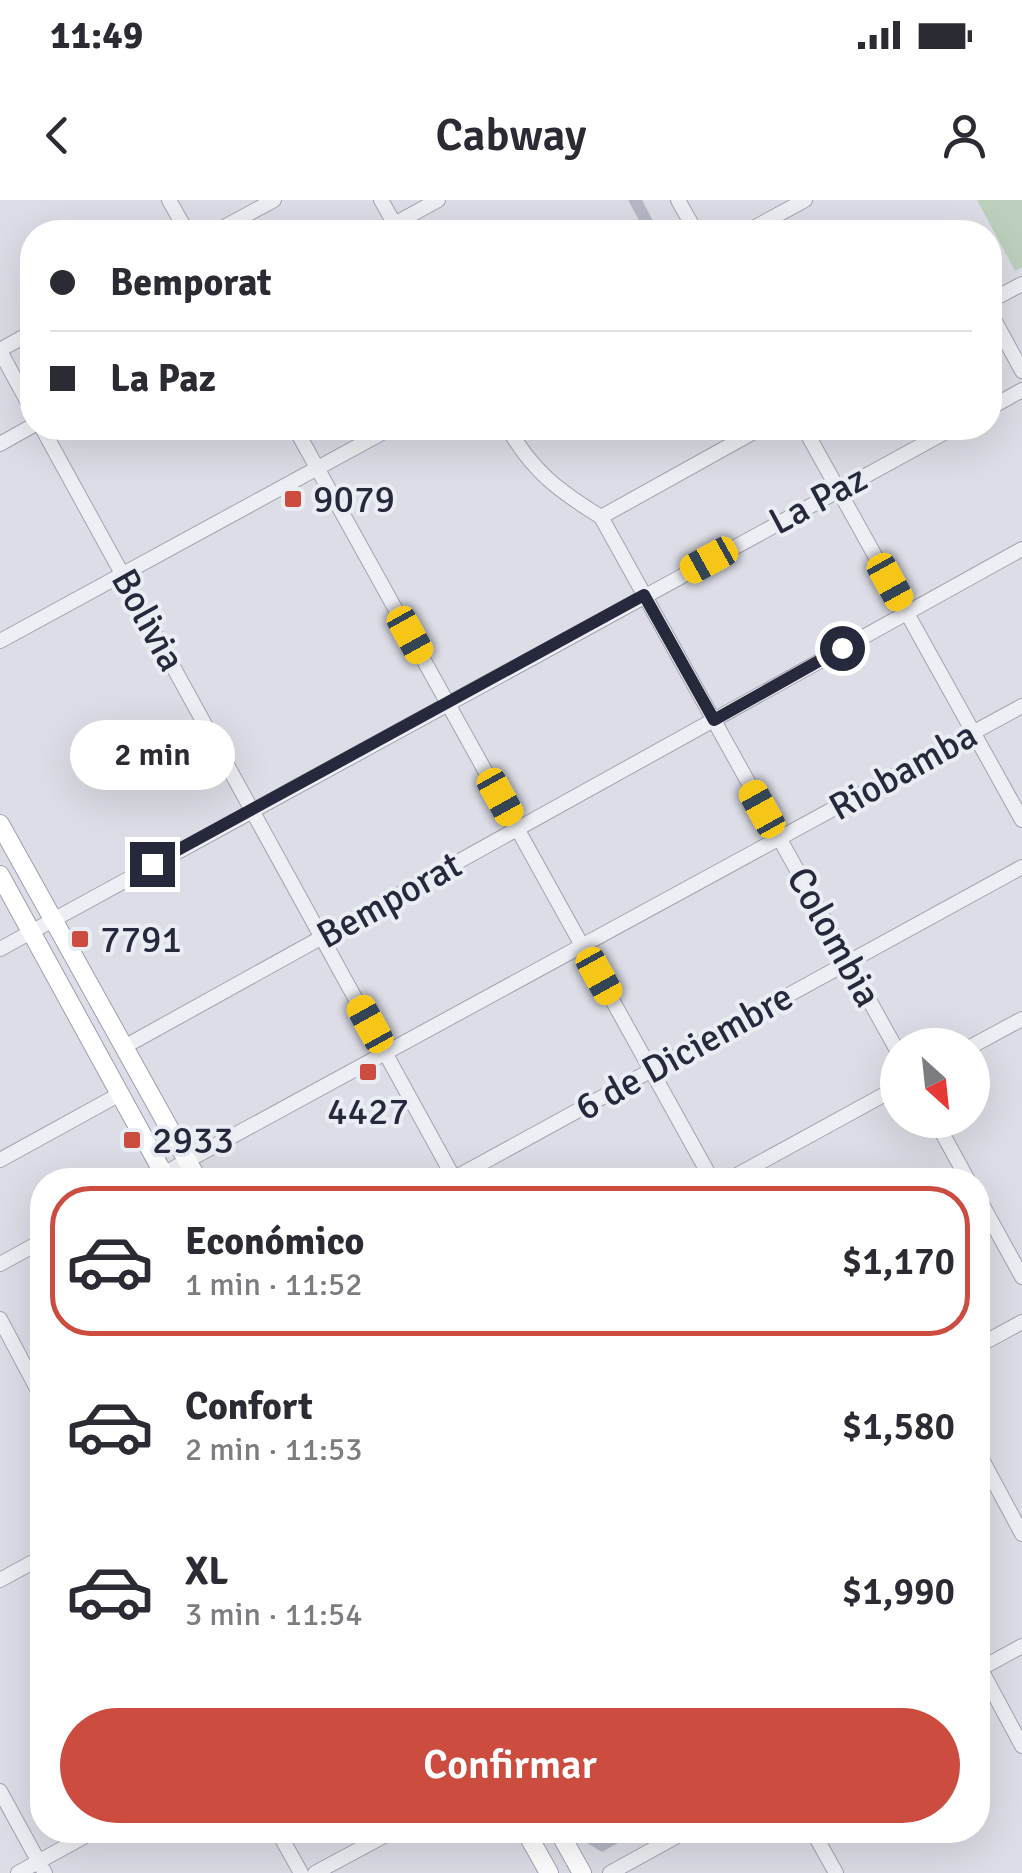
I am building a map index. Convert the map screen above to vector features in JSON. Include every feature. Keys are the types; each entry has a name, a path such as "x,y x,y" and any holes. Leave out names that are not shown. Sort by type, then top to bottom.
{"main road":[{"path":"0,824 191,1168"},
{"path":"0,876 120,1094 156,1168"},
{"path":"531,1843 548,1873"},
{"path":"565,1843 582,1873"}],"street":[{"path":"236,220 274,200"},
{"path":"409,220 438,200"},
{"path":"768,220 806,200"},
{"path":"1002,334 1022,370"},
{"path":"0,350 20,388"},
{"name":"Bolivia","path":"49,440 447,1168"},
{"path":"302,440 705,1168"},
{"path":"0,642 368,440"},
{"name":"Colombia","path":"515,440 525,458 560,491 600,516 885,1028"},
{"path":"600,516 740,440"},
{"path":"811,440 1022,820"},
{"name":"La Paz","path":"0,948 931,440"},
{"name":"Bemporat","path":"124,1047 1022,549"},
{"name":"Riobamba","path":"175,1168 1022,706"},
{"name":"6 de Diciembre","path":"473,1168 1022,867"},
{"path":"990,1036 1022,1019"},
{"path":"0,1160 120,1094"},
{"path":"750,1168 880,1097"},
{"path":"945,1138 961,1168"},
{"path":"990,1219 1022,1277"},
{"path":"0,1264 30,1247"},
{"path":"0,1319 30,1375"},
{"path":"990,1339 1022,1322"},
{"path":"990,1474 1022,1534"},
{"path":"0,1580 30,1564"},
{"path":"990,1662 1022,1646"},
{"path":"990,1689 1022,1746"},
{"path":"0,1791 42,1867"},
{"path":"18,1873 42,1867 77,1843"},
{"path":"284,1843 301,1873"},
{"path":"316,1873 371,1843"},
{"path":"610,1873 664,1843"},
{"path":"819,1843 836,1873"}],"green space":[{"path":"977,200 1022,200 1022,267 1015,271 1002,247 1002,220 988,220"}],"building":[{"path":"628,200 642,200 653,220 639,220"},
{"path":"587,1843 618,1843 602,1852"}],"place":[{"name":"9079","path":"293,499"},
{"name":"7791","path":"80,939"},
{"name":"4427","path":"368,1072"},
{"name":"2933","path":"132,1140"}],"route":[{"path":"152,864 644,595 714,720 842,648"}]}
